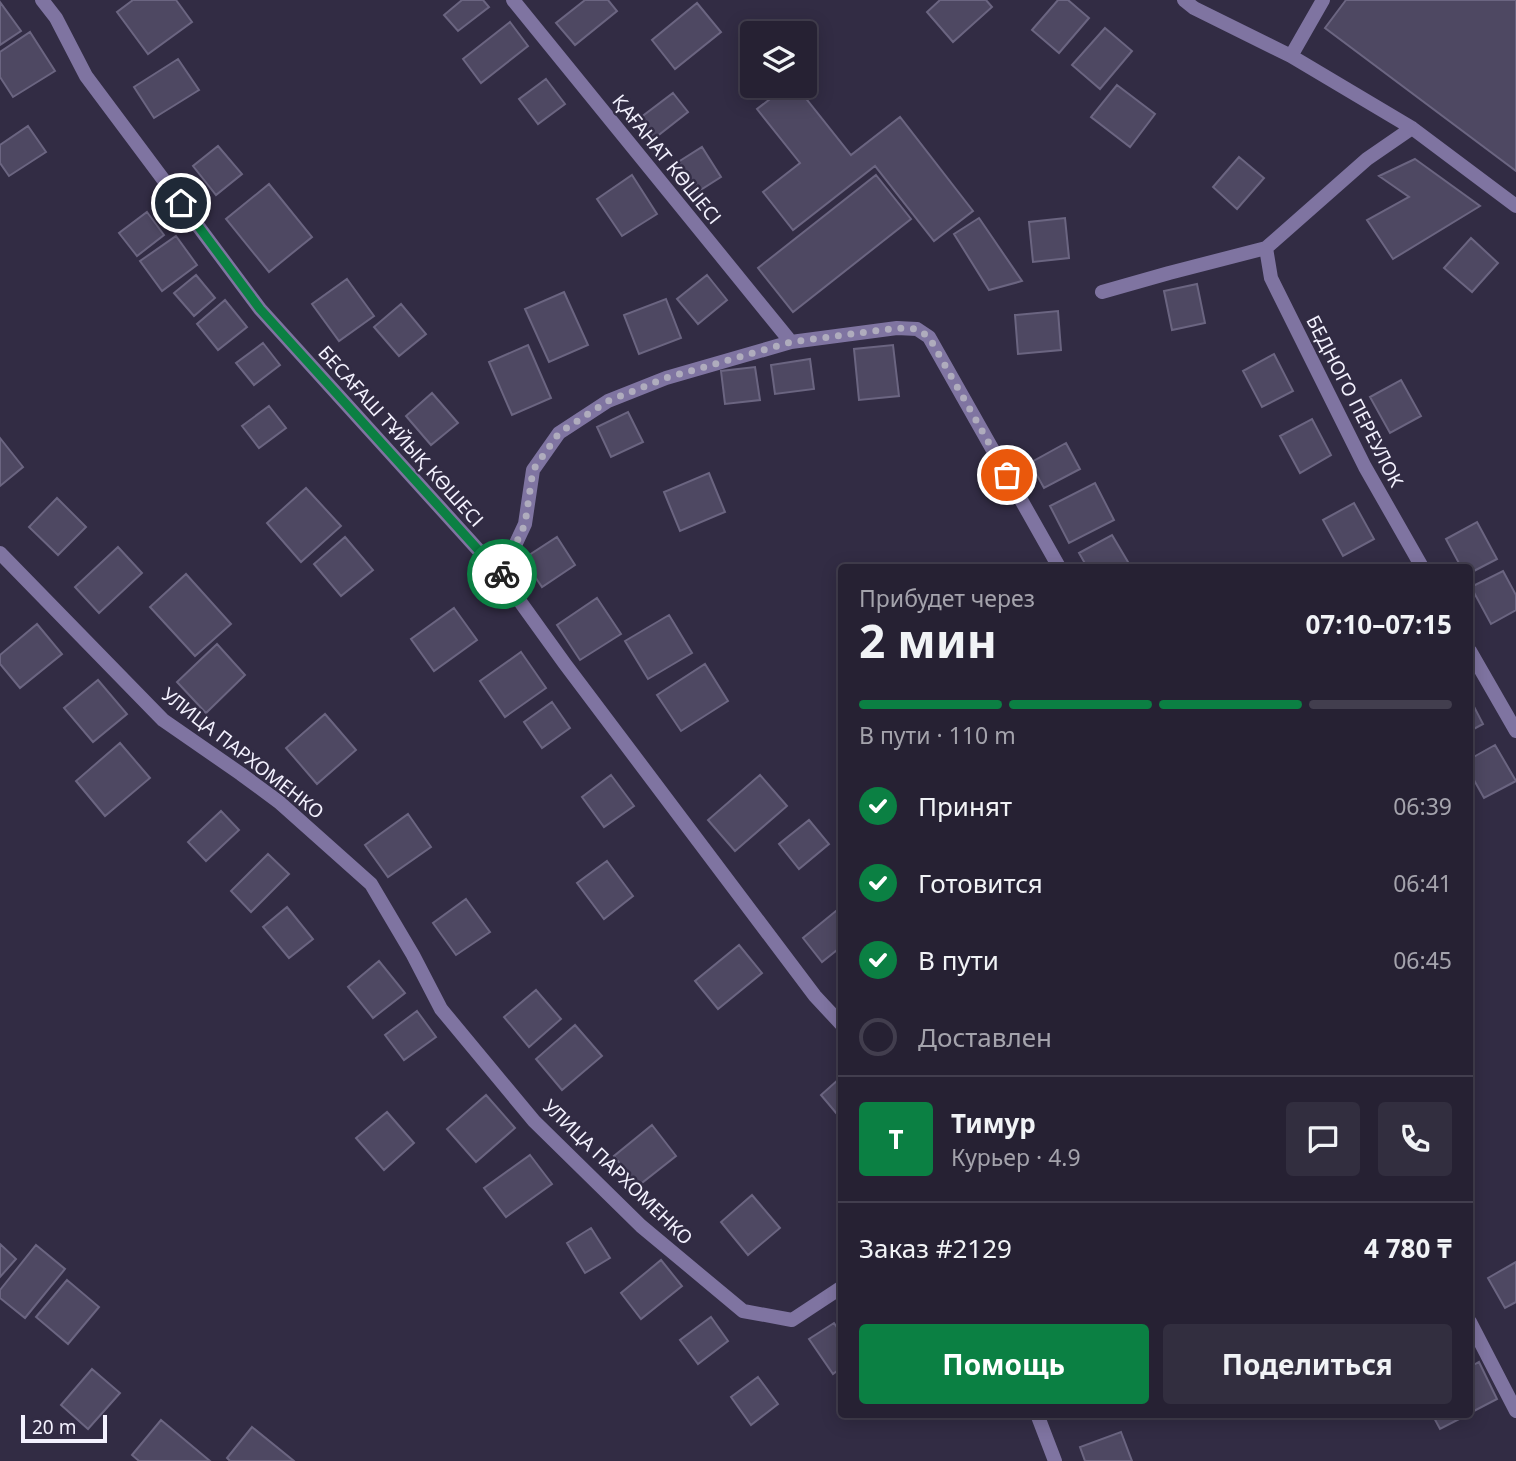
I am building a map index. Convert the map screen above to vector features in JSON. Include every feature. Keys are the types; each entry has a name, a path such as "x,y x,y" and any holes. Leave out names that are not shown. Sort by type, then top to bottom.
{"street":[{"name":"БЕСАҒАШ ТҰЙЫҚ КӨШЕСІ","path":"42,0 56,18 86,76 260,309 501,575 815,996 838,1021"},
{"name":"ҚАҒАНАТ КӨШЕСІ","path":"513,0 791,342"},
{"path":"1184,0 1194,8 1291,56 1412,128 1516,206"},
{"path":"1291,56 1322,0"},
{"path":"1102,292 1266,248 1367,159 1412,128"},
{"name":"БЕДНОГО ПЕРЕУЛОК","path":"1266,248 1271,278 1365,467 1420,564"},
{"path":"501,575 525,524 533,470 559,433 608,401 666,378 791,342 897,328 917,329 929,337 1057,564"},
{"name":"УЛИЦА ПАРХОМЕНКО","path":"0,553 163,720 279,802 371,884 441,1009 534,1121 641,1226 743,1311 792,1320 838,1290"},
{"path":"1473,657 1516,732"},
{"path":"1473,1328 1516,1411"},
{"path":"1039,1418 1055,1461"}],"building":[{"path":"133,0 176,0 192,22 148,54 117,12"},
{"path":"462,0 483,0 489,7 458,31 444,15"},
{"path":"585,0 608,0 617,11 575,45 556,23"},
{"path":"940,0 986,0 992,7 953,42 927,12"},
{"path":"1058,0 1068,0 1089,18 1059,53 1032,30"},
{"path":"1346,0 1516,0 1516,171 1325,28"},
{"path":"0,2 21,31 0,45"},
{"path":"697,3 721,32 675,69 652,40"},
{"path":"510,22 528,46 481,83 463,59"},
{"path":"1105,28 1132,51 1100,89 1072,65"},
{"path":"30,32 55,71 13,97 0,77 0,52"},
{"path":"178,59 199,90 154,118 134,87"},
{"path":"546,79 565,104 538,124 519,99"},
{"path":"1117,85 1155,114 1130,147 1091,117"},
{"path":"673,93 688,112 651,141 636,121"},
{"path":"771,98 806,98 851,155 900,117 973,211 934,241 875,166 793,230 763,192 800,163 757,109"},
{"path":"28,126 46,152 9,176 0,163 0,145"},
{"path":"218,146 242,174 216,195 193,166"},
{"path":"702,147 721,177 694,194 675,164"},
{"path":"1239,157 1264,178 1237,209 1213,187"},
{"path":"1415,159 1480,206 1393,259 1367,220 1409,197 1379,176"},
{"path":"632,175 657,214 622,236 597,199"},
{"path":"876,175 911,219 793,312 758,268"},
{"path":"269,184 312,237 269,272 226,219"},
{"path":"147,212 164,235 137,256 119,233"},
{"path":"979,218 1022,281 989,290 954,234"},
{"path":"1065,218 1069,258 1033,262 1029,222"},
{"path":"176,236 197,265 162,291 140,261"},
{"path":"1471,238 1498,263 1472,292 1444,268"},
{"path":"196,275 215,298 194,316 174,293"},
{"path":"707,275 727,300 698,324 677,299"},
{"path":"347,279 374,316 339,341 312,304"},
{"path":"1197,284 1205,323 1172,330 1164,291"},
{"path":"564,292 588,345 549,362 525,309"},
{"path":"666,299 681,338 639,354 624,315"},
{"path":"225,300 247,327 218,350 197,324"},
{"path":"401,304 426,334 399,356 374,327"},
{"path":"1058,311 1061,350 1018,354 1015,315"},
{"path":"263,343 280,365 254,385 236,363"},
{"path":"528,345 551,398 512,415 489,362"},
{"path":"893,345 899,396 859,400 854,349"},
{"path":"1274,354 1293,391 1262,407 1243,371"},
{"path":"810,359 814,389 775,394 771,365"},
{"path":"755,367 760,400 725,404 721,371"},
{"path":"1401,380 1421,416 1390,433 1370,397"},
{"path":"432,393 458,423 431,445 406,416"},
{"path":"269,406 286,428 259,448 242,426"},
{"path":"628,412 643,442 611,457 597,427"},
{"path":"1312,419 1331,455 1300,473 1280,436"},
{"path":"0,438 23,467 0,486"},
{"path":"1066,443 1080,469 1044,488 1030,463"},
{"path":"709,473 725,512 680,531 664,492"},
{"path":"1095,483 1114,520 1069,543 1050,506"},
{"path":"306,488 341,526 301,562 267,523"},
{"path":"57,498 86,527 58,555 29,527"},
{"path":"1354,503 1374,539 1343,556 1323,520"},
{"path":"1477,522 1497,559 1473,571 1473,564 1459,564 1446,539"},
{"path":"1112,535 1129,564 1085,564 1079,553"},
{"path":"345,537 373,570 341,596 314,564"},
{"path":"557,537 575,565 542,587 523,559"},
{"path":"118,547 142,573 99,613 75,587"},
{"path":"1503,571 1516,595 1516,610 1491,624 1473,586"},
{"path":"186,574 231,624 195,656 150,607"},
{"path":"597,598 621,634 580,660 557,625"},
{"path":"454,608 477,640 434,671 411,639"},
{"path":"669,615 692,653 648,679 625,641"},
{"path":"37,624 62,654 20,688 0,664 0,655"},
{"path":"217,644 245,675 206,713 177,682"},
{"path":"521,652 546,688 505,717 480,681"},
{"path":"705,664 728,701 681,731 657,695"},
{"path":"98,680 127,714 93,742 64,708"},
{"path":"552,702 570,728 542,748 524,722"},
{"path":"1473,705 1483,724 1473,729"},
{"path":"325,714 356,750 317,784 286,748"},
{"path":"120,743 150,778 105,816 76,781"},
{"path":"1495,745 1516,781 1484,798 1473,778 1473,757"},
{"path":"611,775 634,806 604,827 582,797"},
{"path":"760,775 787,806 735,851 708,820"},
{"path":"221,811 239,830 206,861 188,842"},
{"path":"408,814 431,847 388,877 365,845"},
{"path":"809,820 829,844 799,869 779,844"},
{"path":"268,854 289,874 251,912 231,891"},
{"path":"607,861 633,896 604,919 577,883"},
{"path":"466,899 490,932 456,955 433,923"},
{"path":"287,907 313,939 289,958 263,927"},
{"path":"838,909 838,949 822,962 803,938"},
{"path":"739,945 762,973 718,1009 695,981"},
{"path":"379,961 405,993 373,1018 348,987"},
{"path":"536,990 561,1019 529,1047 504,1017"},
{"path":"417,1011 436,1037 404,1060 385,1035"},
{"path":"575,1025 602,1056 562,1090 536,1059"},
{"path":"838,1080 838,1115 821,1095"},
{"path":"486,1095 515,1128 476,1162 447,1129"},
{"path":"387,1112 414,1143 384,1170 356,1138"},
{"path":"652,1125 676,1156 638,1186 614,1156"},
{"path":"530,1155 552,1184 506,1217 484,1188"},
{"path":"752,1195 780,1228 748,1255 721,1222"},
{"path":"591,1228 610,1258 585,1273 567,1243"},
{"path":"0,1244 16,1259 0,1277"},
{"path":"36,1245 65,1269 25,1318 0,1298 0,1290"},
{"path":"661,1260 682,1286 641,1319 621,1293"},
{"path":"1516,1262 1516,1302 1505,1308 1488,1278"},
{"path":"67,1280 99,1307 68,1344 36,1317"},
{"path":"711,1317 728,1341 698,1364 680,1340"},
{"path":"834,1323 838,1329 838,1370 833,1374 809,1339"},
{"path":"1479,1362 1497,1399 1473,1411 1473,1365"},
{"path":"92,1369 120,1393 88,1429 61,1405"},
{"path":"758,1377 778,1404 751,1425 731,1397"},
{"path":"1434,1418 1461,1418 1440,1429"},
{"path":"161,1420 210,1461 139,1461 132,1455"},
{"path":"252,1427 294,1461 230,1461 227,1458"},
{"path":"1121,1432 1132,1461 1085,1461 1080,1447"}],"way so far":[{"path":"502,574 525,524 533,470 559,433 608,401 666,378 791,342 897,328 917,329 929,337 1007,475"}],"route":[{"path":"181,203 260,309 502,574"}]}
